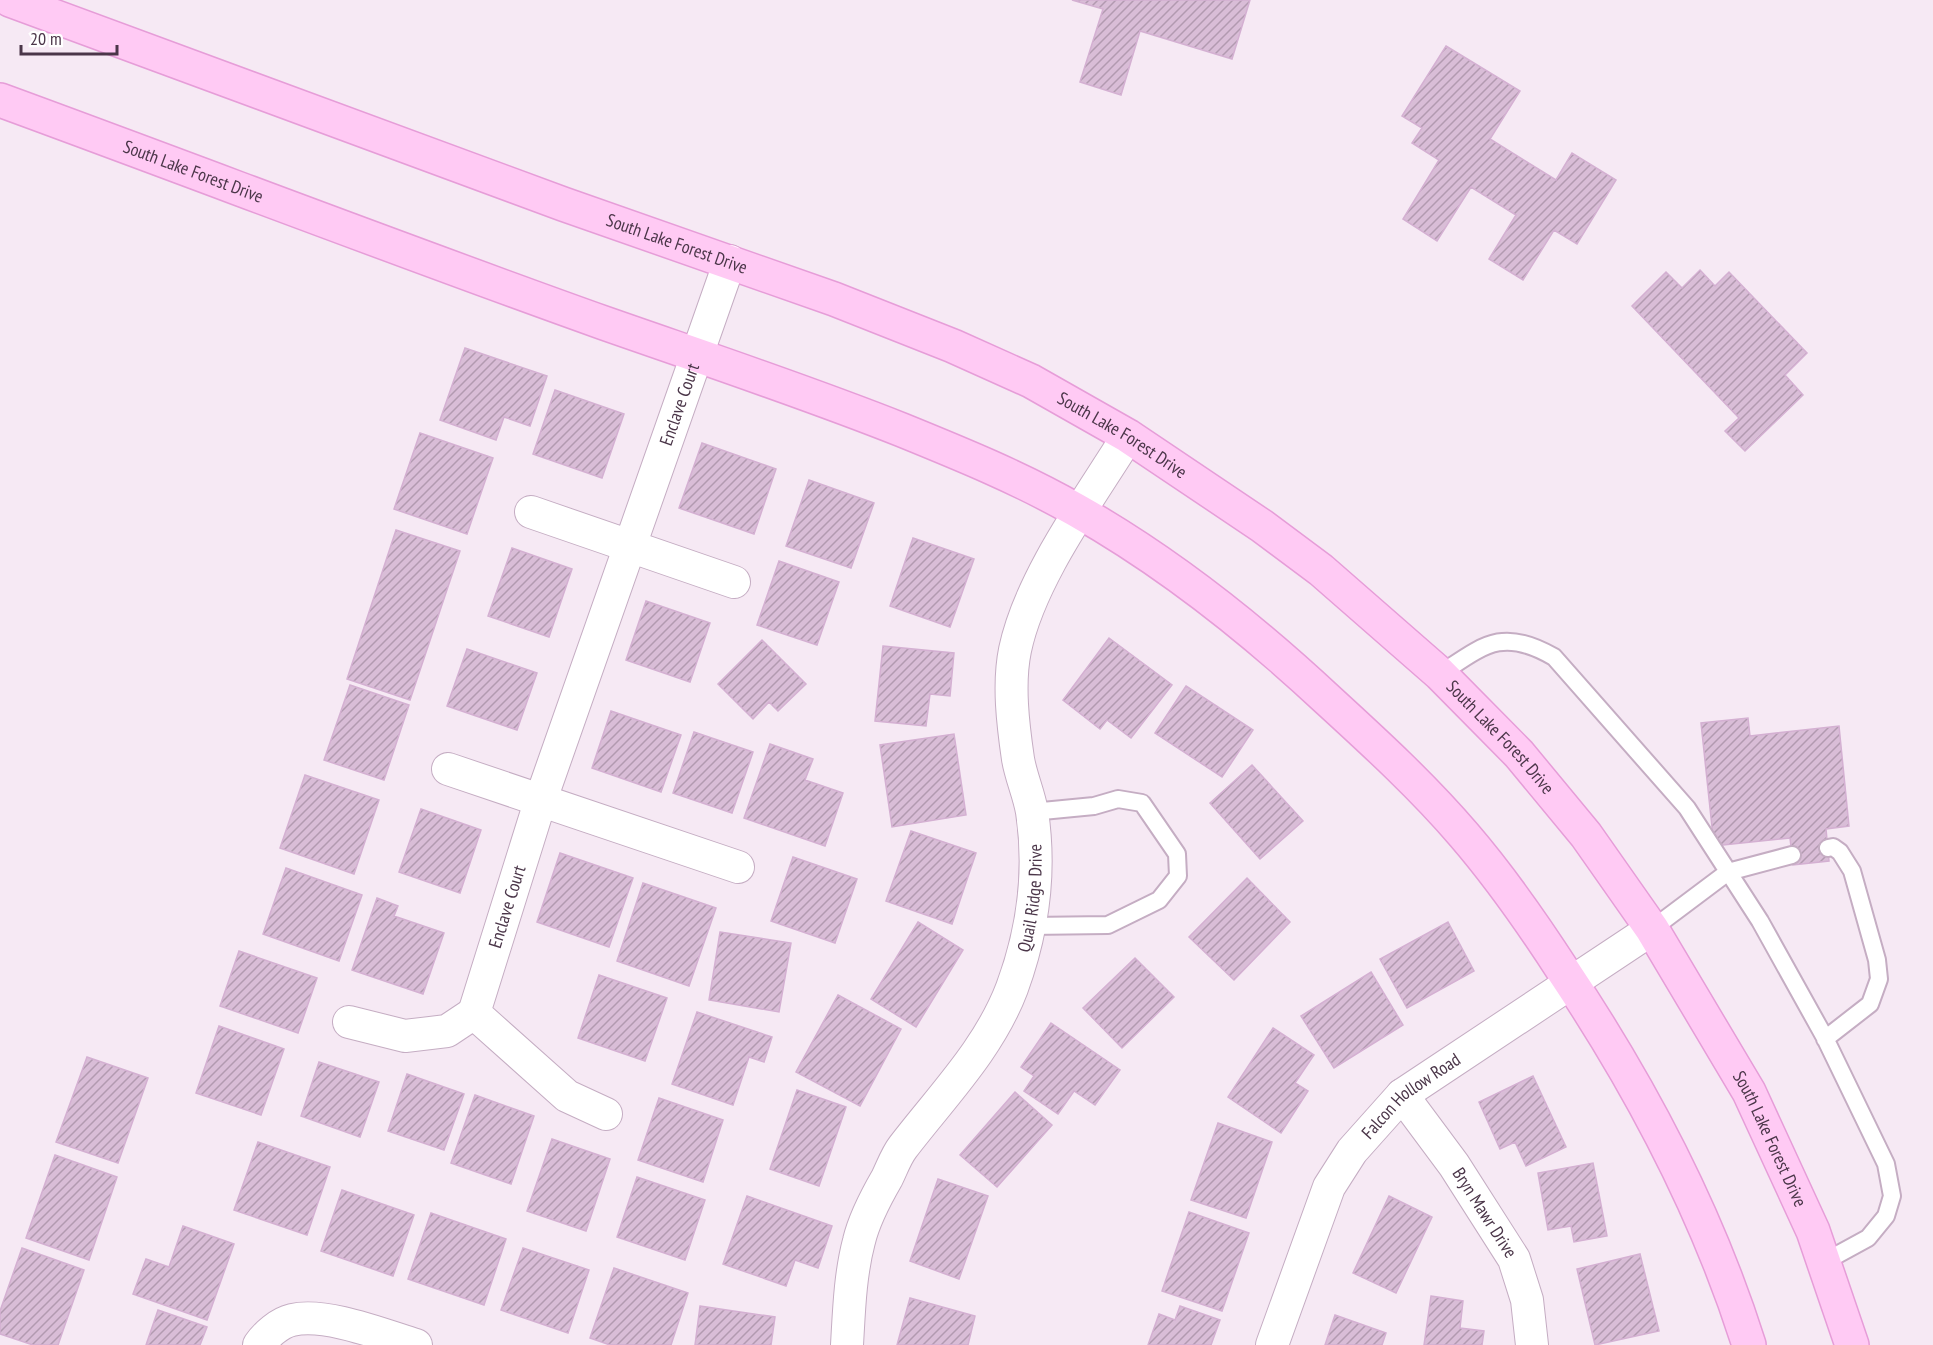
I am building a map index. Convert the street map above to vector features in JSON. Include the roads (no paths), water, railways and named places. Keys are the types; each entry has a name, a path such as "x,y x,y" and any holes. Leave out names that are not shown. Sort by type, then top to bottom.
{"main road":[{"name":"South Lake Forest Drive","path":"10,0 563,204 730,261 953,346 1031,381 1128,436 1262,526 1321,570 1440,674 1538,775 1586,835 1652,929 1749,1092 1824,1262 1852,1345"},
{"name":"South Lake Forest Drive","path":"0,100 697,356 819,398 980,461 1081,512 1209,598 1245,625 1372,741 1460,830 1509,890 1612,1044 1656,1124 1695,1205 1736,1303 1749,1345"}],"street":[{"name":"Enclave Court","path":"474,1013 540,801 730,261"},
{"name":"Quail Ridge Drive","path":"847,1345 849,1300 859,1240 878,1195 901,1150 956,1083 994,1027 1011,990 1029,926 1037,884 1032,812 1018,760 1012,693 1015,652 1026,614 1060,546 1128,436"},
{"path":"531,512 734,582"},
{"path":"448,769 738,867"},
{"name":"Falcon Hollow Road","path":"1272,1345 1329,1187 1352,1151 1402,1095 1652,929"},
{"path":"349,1022 405,1036 447,1031 474,1013 567,1096 606,1114"},
{"name":"Bryn Mawr Drive","path":"1402,1095 1454,1165 1514,1259 1527,1300 1532,1345"},
{"path":"259,1345 266,1335 291,1320 319,1319 416,1345"}],"lane":[{"path":"1440,674 1478,649 1496,641 1515,641 1535,646 1554,657 1687,808 1760,921 1825,1039 1886,1164 1892,1196 1886,1216 1868,1238 1824,1262"},
{"path":"1029,926 1108,925 1159,900 1178,876 1177,854 1142,803 1118,799 1094,806 1032,812"},
{"path":"1825,1039 1870,1004 1879,979 1877,960 1852,871 1840,852 1833,847 1828,848"},
{"path":"1652,929 1728,872 1792,855"}]}
